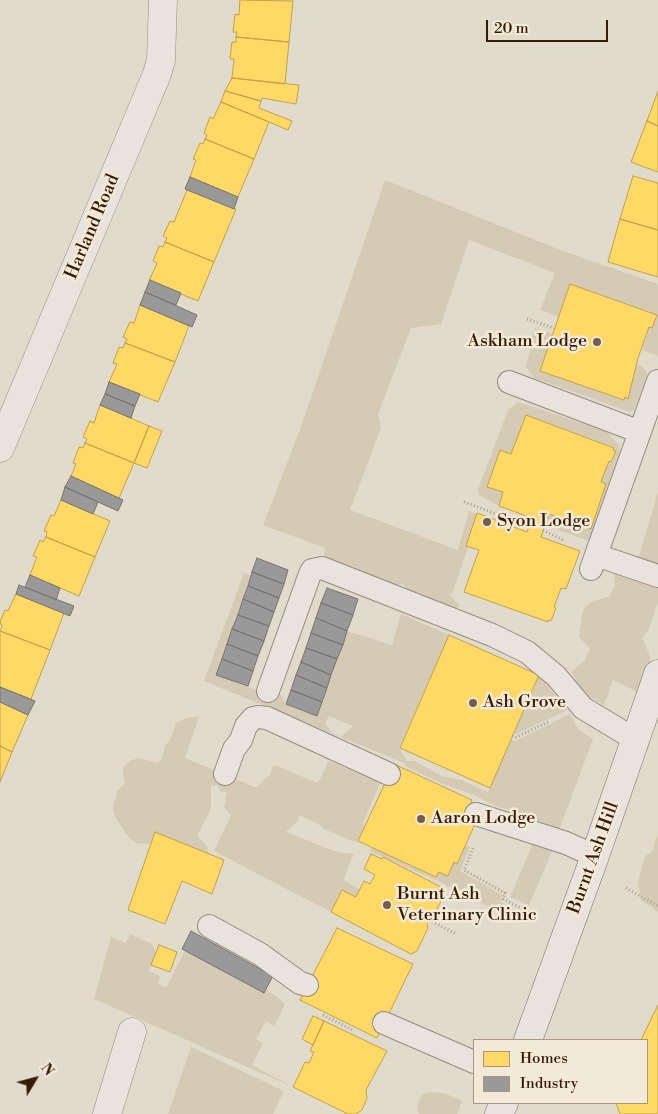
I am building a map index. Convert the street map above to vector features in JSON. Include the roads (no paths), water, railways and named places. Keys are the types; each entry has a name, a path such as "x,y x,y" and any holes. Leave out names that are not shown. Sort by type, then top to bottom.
{"street":[{"name":"Harland Road","path":"0,448 157,74 161,60 163,0"},
{"name":"Burnt Ash Hill","path":"528,1039 595,856 658,674"},
{"path":"107,1114 132,1032"}],"lane":[{"path":"658,381 594,562 658,576"},
{"path":"509,382 640,432"},
{"path":"268,691 310,574 312,570 322,568 492,634 527,652 556,676 584,708 636,740"},
{"path":"225,774 234,749 241,740 246,726 253,718 258,717 267,718 388,774"},
{"path":"481,816 566,843 595,856"},
{"path":"209,926 260,954 300,983 307,985"},
{"path":"384,1023 473,1062"}],"place":[{"name":"Askham Lodge","path":"597,342"},
{"name":"Syon Lodge","path":"487,522"},
{"name":"Ash Grove","path":"473,703"},
{"name":"Aaron Lodge","path":"421,819"},
{"name":"Burnt Ash Veterinary Clinic","path":"387,905"}]}
